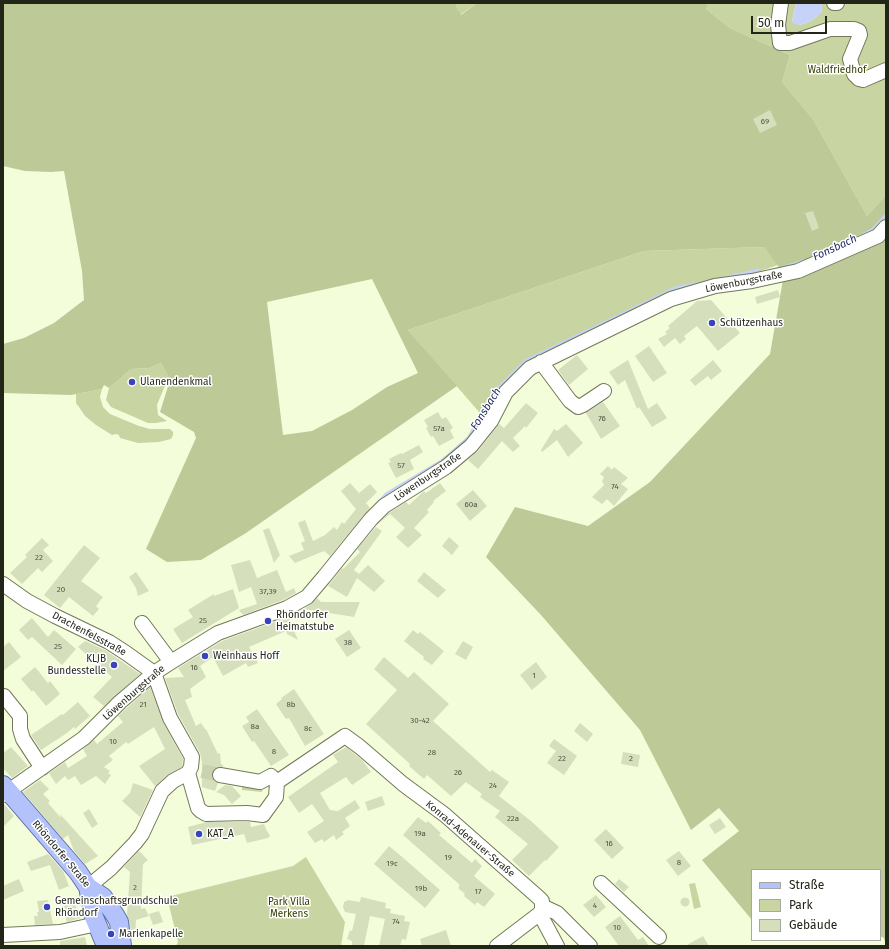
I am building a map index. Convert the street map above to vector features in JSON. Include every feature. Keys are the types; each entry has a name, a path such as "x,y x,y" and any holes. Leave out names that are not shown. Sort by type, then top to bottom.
{"main road":[{"name":"Rhöndorfer Straße","path":"5,790 78,872 88,887 103,897 119,922 122,946"},
{"path":"88,887 96,920 106,946"},
{"path":"96,920 95,912 100,907 104,905 110,908"}],"street":[{"path":"781,3 778,25 780,42 790,43 830,30 854,29 858,31 860,35 850,59 854,74 859,79 863,80 886,70"},
{"name":"Löwenburgstraße","path":"5,790 42,768 84,738 120,702 154,673 171,662 218,633 287,608 306,597 371,519 384,506 446,467 471,446 491,421 506,392 530,368 671,299 716,286 798,271 878,236 886,227"},
{"path":"540,362 570,401 578,407 604,391"},
{"name":"Drachenfelsstraße","path":"3,584 27,601 109,642 154,673"},
{"path":"142,623 171,662"},
{"path":"154,673 170,718 192,757 198,808 206,814 247,813 263,815 276,797 277,782 271,776 260,782 220,775"},
{"path":"3,697 4,696 20,716 20,729 23,739 42,768"},
{"name":"Konrad-Adenauer-Straße","path":"277,782 345,736 403,784 445,816 538,897 542,901 541,910 557,913 590,946"},
{"path":"88,887 111,868 142,834 162,791 173,781 194,770"},
{"path":"601,883 659,936"},
{"path":"497,946 541,910"},
{"path":"541,910 541,916 557,946"},
{"path":"3,935 60,932 96,920"}],"green space":[{"path":"3,3 456,3 456,7 461,15 477,3 709,3 706,9 730,28 790,55 782,82 813,119 867,216 886,195 886,946 884,938 881,936 881,869 751,869 751,919 702,860 739,831 719,808 691,830 640,730 541,615 486,557 515,507 588,526 650,482 770,354 784,274 764,247 644,251 408,330 457,386 246,533 201,560 167,562 146,549 196,438 194,432 160,412 170,380 161,363 149,368 131,369 109,388 104,385 102,389 71,395 3,393 3,344 24,338 54,323 84,300 82,271 64,171 25,171 3,166","holes":["372,279 418,373 387,387 352,410 312,431 283,435 267,302"]},
{"path":"456,3 477,3 460,15 456,7"},
{"name":"Waldfriedhof","path":"709,3 796,3 792,21 800,25 811,21 822,12 821,3 886,3 886,195 867,216 813,119 782,82 790,55 730,28 706,9"},
{"path":"764,247 778,265 746,276 528,365 486,420 408,330 644,251"},
{"path":"161,363 170,380 164,388 157,405 158,415 167,421 148,423 111,407 106,400 109,388 131,369 149,368"},
{"path":"102,389 100,397 103,407 110,414 150,429 170,429 173,432 171,439 159,442 138,443 120,438 119,435 116,434 112,435 96,425 85,416 76,403 76,394"},
{"path":"242,784 263,785 262,792 242,790"},
{"name":"Park Villa Merkens","path":"306,857 345,922 341,946 176,946 178,942 167,897 293,866"},
{"path":"695,883 701,907 694,909 689,884"}],"water":[{"path":"796,3 821,3 822,12 811,21 800,25 794,24 792,22"}],"building":[{"path":"770,110 777,125 760,133 753,119"},
{"path":"813,211 819,228 812,231 805,213"},
{"path":"778,290 780,297 757,304 755,297"},
{"name":"Schützenhaus","path":"711,300 740,333 718,351 697,326 684,336 686,339 680,344 675,338 664,347 658,339 667,334 665,332 670,328 668,326 697,301"},
{"path":"649,346 667,373 653,382 635,356"},
{"path":"577,355 588,369 569,385 558,370"},
{"path":"628,360 648,409 657,403 667,418 652,427 639,407 637,409 625,380 618,385 609,372"},
{"path":"713,360 722,371 711,380 708,376 695,386 690,380"},
{"path":"603,402 620,426 601,439 586,413"},
{"path":"526,403 538,413 526,428 525,426 513,438 520,446 513,452 502,441 478,469 468,460 478,451 499,424 504,428"},
{"path":"438,412 442,419 446,417 453,428 450,430 454,438 439,446 433,436 431,437 424,420"},
{"path":"566,424 583,443 568,457 557,440 542,452 541,450 554,429 557,431"},
{"path":"419,445 423,452 410,460 414,469 396,478 388,463 391,462 389,459"},
{"path":"608,466 612,470 614,467 628,478 621,484 628,489 614,506 607,499 602,504 592,497 604,485 602,481 604,477 600,474"},
{"path":"350,483 359,493 370,484 377,492 366,503 370,508 330,556 324,551 295,563 289,556 304,550 301,543 305,541 298,523 305,520 313,541 325,535 334,527 337,530 342,522 344,524 356,509 341,491"},
{"path":"440,483 446,491 433,501 434,502 427,510 429,512 414,528 422,535 408,548 396,537 405,528 390,514 376,526 389,513 406,502 409,505 424,491 426,493"},
{"path":"473,490 487,506 470,521 456,504"},
{"path":"376,527 382,531 354,570 359,574 368,565 385,581 374,592 357,578 347,597 328,586 342,568 343,569 360,552 357,549"},
{"path":"269,528 280,555 274,563 263,530"},
{"path":"449,537 459,546 452,555 442,546"},
{"path":"42,538 49,545 43,550 53,561 42,572 38,568 22,584 10,573 27,557 25,555"},
{"path":"84,545 100,558 81,581 103,597 96,606 99,609 93,616 69,597 60,608 44,595"},
{"path":"250,560 257,578 277,570 286,592 294,588 296,593 283,600 243,615 239,610 257,604 251,587 239,592 231,565"},
{"path":"136,572 149,591 138,596 136,588 129,577"},
{"path":"424,572 446,590 438,598 417,581"},
{"path":"233,589 239,608 182,643 173,629 193,617 188,610 214,594 214,596"},
{"path":"317,598 321,602 360,602 354,617 304,609"},
{"path":"288,617 298,640 287,634 286,631 249,647 258,663 248,667 246,663 223,676 213,657 200,666 206,677 190,689 192,697 185,700 196,726 201,723 206,729 218,754 220,753 221,764 223,765 223,767 217,767 214,769 212,773 212,778 218,783 215,791 202,787 202,762 200,753 178,714 165,678 184,677 178,668 222,641"},
{"path":"32,618 48,637 54,630 76,649 62,665 32,637 28,640 19,630"},
{"path":"349,630 361,648 347,657 335,639"},
{"path":"413,630 418,634 420,632 444,651 432,665 423,659 424,657 404,641"},
{"name":"KLJB Bundesstelle","path":"85,641 105,650 140,674 104,706 93,697 112,677 78,647"},
{"path":"463,641 473,647 466,660 455,654"},
{"path":"9,642 21,657 3,671 3,647"},
{"path":"384,657 408,678 414,672 449,704 433,721 490,772 492,770 509,782 499,796 531,821 559,847 529,876 512,860 528,844 495,817 500,811 480,797 482,794 466,782 451,796 427,775 424,779 409,766 410,764 366,724 397,690 374,669"},
{"path":"536,662 547,677 532,690 520,675"},
{"path":"35,667 48,683 50,681 60,694 46,706 33,690 32,692 21,679"},
{"path":"150,687 163,722 183,759 182,767 167,775 155,786 139,766 165,749 154,727 128,744 126,742 109,756 113,760 104,767 110,771 108,773 111,775 105,784 96,776 81,785 75,776 68,780 65,776 56,784 49,773 65,762 68,768 87,756 83,749 94,740 97,744 123,722 118,716"},
{"path":"294,689 324,734 305,746 289,718 286,719 276,704 282,699 281,698"},
{"path":"78,702 90,716 75,729 74,727 41,750 31,735 62,714 63,715"},
{"path":"257,709 289,755 271,766 254,741 252,742 242,726 249,722 246,717"},
{"path":"580,723 593,734 587,742 574,731"},
{"path":"554,739 577,756 564,775 547,763 556,751 549,746"},
{"path":"11,747 28,766 12,778 3,768 3,753"},
{"path":"346,747 362,760 371,772 352,785 346,777 320,793 330,810 338,811 355,800 360,808 345,818 350,826 342,832 344,834 336,840 334,835 324,842 322,839 315,843 307,832 324,821 312,804 299,813 288,797 338,762 333,755"},
{"path":"623,752 640,755 638,767 621,764"},
{"path":"40,780 49,789 43,794 50,801 48,803 98,856 85,864 74,851 68,835 63,839 23,792"},
{"path":"133,783 153,790 140,817 122,801 130,793"},
{"path":"225,785 232,786 241,796 232,804 224,795 216,792"},
{"path":"382,796 385,805 368,811 365,802"},
{"path":"3,803 14,816 3,827"},
{"path":"89,809 98,824 92,828 83,813"},
{"path":"418,817 426,823 428,821 441,833 439,835 472,863 475,859 482,866 474,876 495,894 484,907 477,902 475,905 464,896 465,894 458,888 460,885 403,835"},
{"path":"720,818 726,827 715,834 709,825"},
{"path":"207,822 250,822 251,827 264,824 270,836 268,838 247,843 244,834 192,845 188,827"},
{"path":"606,829 624,848 612,859 594,840"},
{"path":"389,846 440,890 425,908 374,864"},
{"path":"139,851 148,860 143,864 141,909 145,908 149,916 136,920 135,937 132,937 127,914 130,872 124,867"},
{"path":"679,851 691,866 678,876 666,860"},
{"path":"48,854 63,871 69,886 59,890 50,865 31,871 27,862"},
{"path":"19,879 24,891 3,900 3,886"},
{"path":"619,879 629,887 624,892 615,884"},
{"path":"596,895 606,907 594,917 583,905"},
{"path":"361,897 386,903 385,908 391,909 390,913 405,916 404,921 410,922 406,940 402,939 400,946 379,946 385,919 370,916 364,946 352,946 352,941 347,939 350,930 352,931 356,914 345,912 343,907 344,902 348,900 360,902"},
{"path":"685,897 690,902 685,907 680,902"},
{"path":"48,900 53,924 35,925 34,916 38,916 37,912 39,912 37,901"},
{"path":"74,902 81,918 67,922 62,907"},
{"path":"159,911 163,922 153,925 149,914"},
{"path":"620,916 638,940 643,937 649,946 619,946 605,927"},
{"path":"446,930 451,946 422,946 420,939"},
{"path":"703,936 709,946 685,946"},
{"path":"85,937 87,946 60,946 60,941"}],"waterway":[{"name":"Fonsbach","path":"857,238 873,229 886,215"},
{"name":"Fonsbach","path":"777,269 804,261"},
{"name":"Fonsbach","path":"719,279 758,270"},
{"name":"Fonsbach","path":"377,504 386,494 443,460 468,438 497,389 525,361 675,288 706,282"}],"tunnel":[{"path":"202,771 220,775"}],"place":[{"name":"Schützenhaus","path":"712,323"},
{"name":"Ulanendenkmal","path":"132,382"},
{"name":"Rhöndorfer Heimatstube","path":"268,621"},
{"name":"Weinhaus Hoff","path":"205,656"},
{"name":"KLJB Bundesstelle","path":"114,665"},
{"name":"KAT_A","path":"199,834"},
{"name":"Gemeinschaftsgrundschule Rhöndorf","path":"47,907"},
{"name":"Marienkapelle","path":"111,934"}]}
